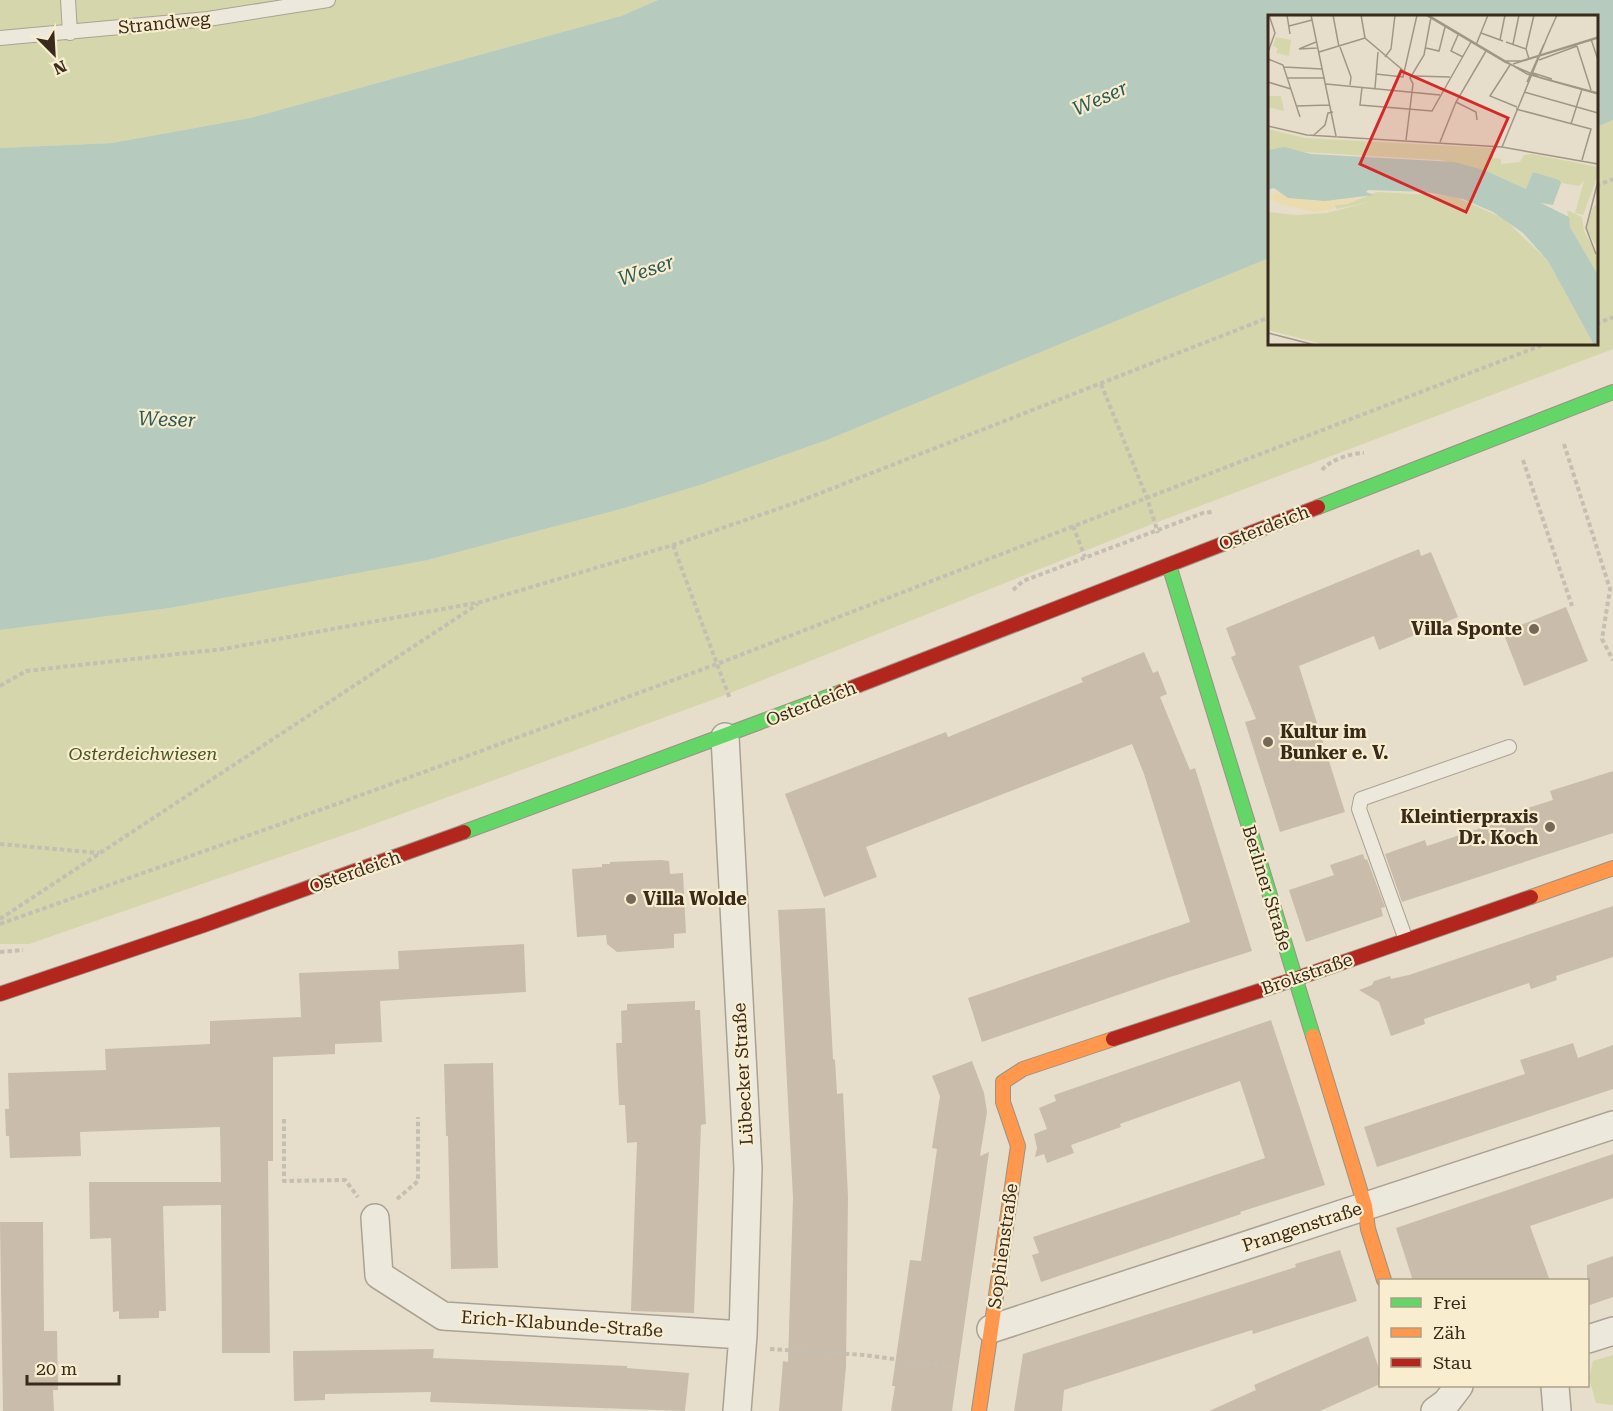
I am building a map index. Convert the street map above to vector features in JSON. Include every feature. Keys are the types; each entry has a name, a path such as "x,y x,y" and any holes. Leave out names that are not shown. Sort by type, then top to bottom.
{"street":[{"name":"Osterdeich","path":"0,994 372,866 734,734 1613,392"},
{"name":"Berliner Straße","path":"1169,565 1365,1206 1368,1229 1383,1279"},
{"name":"Lübecker Straße","path":"734,734 748,1168 743,1335 737,1411"},
{"name":"Brokstraße","path":"1003,1082 1023,1069 1295,979 1613,868"},
{"name":"Sophienstraße","path":"979,1411 1018,1146 1003,1102 1003,1082"},
{"name":"Prangenstraße","path":"991,1329 1613,1125"},
{"name":"Erich-Klabunde-Straße","path":"375,1218 379,1275 442,1316 743,1335"},
{"path":"1589,1338 1613,1331"},
{"path":"1435,1411 1446,1403 1458,1387"},
{"path":"1555,1387 1557,1411"}],"lane":[{"path":"68,0 70,33"},
{"name":"Strandweg","path":"0,38 208,20 328,0"},
{"path":"1406,940 1359,809 1361,799 1509,747"}],"path":[{"path":"1598,185 1613,179"},
{"path":"0,686 26,672 223,649 481,602 673,545 795,504 1268,317"},
{"path":"1598,323 1613,317"},
{"path":"0,924 345,801 717,663 1542,345"},
{"path":"1101,384 1147,498 1157,530"},
{"path":"1564,443 1610,589 1602,639 1613,660"},
{"path":"1322,471 1327,464 1356,453 1368,453"},
{"path":"1522,458 1572,606"},
{"path":"1012,591 1023,581 1203,513 1220,511"},
{"path":"1072,526 1085,558"},
{"path":"673,545 717,663 734,734"},
{"path":"0,919 481,602"},
{"path":"0,844 100,853"},
{"path":"0,952 32,950"},
{"path":"284,1119 284,1180 345,1180 375,1218 418,1181 418,1117"},
{"path":"743,1335 768,1349 864,1355 984,1371"}],"green space":[{"path":"0,0 658,0 621,16 250,118 112,143 0,148"},
{"name":"Osterdeichwiesen","path":"1613,120 1613,349 1142,528 720,697 358,830 29,944 0,944 0,630 170,608 428,560 621,509 700,485 827,440 1268,258 1268,345 1598,345 1598,127"},
{"path":"1613,1355 1613,1405 1596,1403 1589,1378 1593,1361"}],"water":[{"name":"Weser","path":"658,0 1613,0 1613,120 1598,127 1598,15 1268,15 1268,258 827,440 700,485 621,509 428,560 170,608 0,630 0,148 112,143 250,118 621,16"}],"building":[{"path":"1419,549 1421,556 1431,552 1458,617 1379,650 1374,636 1299,666 1345,812 1280,832 1245,722 1256,719 1231,657 1236,655 1226,628"},
{"path":"1566,607 1588,661 1524,686 1503,632"},
{"path":"1144,652 1153,673 1158,671 1167,694 1160,697 1190,770 1195,768 1252,951 982,1042 968,998 1190,922 1144,774 1132,744 866,847 877,877 824,897 785,794 946,732 948,737 1083,682 1081,678"},
{"path":"1613,771 1613,833 1402,902 1385,854 1425,840 1427,846 1496,823 1494,819 1553,800 1550,791"},
{"path":"1363,854 1385,907 1381,908 1383,916 1306,942 1289,890 1334,875 1330,865"},
{"name":"Villa Wolde","path":"669,861 670,874 683,873 686,933 674,934 674,948 617,952 607,944 606,935 577,937 572,869 602,867 602,864 610,864 610,862"},
{"path":"1613,906 1613,957 1556,976 1557,980 1531,989 1529,983 1424,1019 1425,1024 1391,1036 1379,1002 1359,990 1372,985 1374,981 1390,976 1391,979 1409,975"},
{"path":"825,908 833,1059 835,1060 837,1094 843,1093 848,1197 846,1366 842,1411 779,1411 783,1361 788,1362 793,1198 778,910"},
{"path":"524,944 526,992 380,1001 382,1042 335,1044 335,1054 273,1057 273,1161 268,1161 270,1353 222,1353 221,1205 163,1206 166,1311 159,1311 159,1318 119,1319 119,1311 113,1312 111,1238 90,1239 89,1182 221,1182 220,1127 80,1132 81,1156 10,1158 5,1109 9,1109 8,1073 106,1070 105,1049 210,1044 210,1021 301,1017 299,973 399,969 398,951"},
{"path":"695,1001 695,1010 700,1010 706,1124 701,1125 694,1313 631,1311 637,1142 627,1143 625,1105 619,1105 616,1043 622,1043 621,1011 627,1010 627,1004"},
{"path":"1271,1020 1325,1185 1240,1212 1241,1214 1041,1282 1032,1255 1039,1253 1033,1237 1265,1158 1240,1081 1120,1124 1121,1127 1071,1145 1074,1153 1047,1163 1044,1154 1035,1157 1037,1148 1034,1134 1047,1129 1039,1108 1056,1101 1054,1095"},
{"path":"1573,1043 1578,1058 1613,1045 1613,1089 1377,1167 1364,1127 1525,1074 1520,1060"},
{"path":"972,1061 984,1093 987,1112 980,1156 989,1152 952,1411 891,1411 895,1386 892,1386 910,1260 921,1261 937,1149 932,1148 940,1096 932,1076"},
{"path":"493,1063 498,1268 451,1269 444,1064"},
{"path":"1613,1154 1613,1198 1530,1226 1549,1279 1412,1279 1396,1228"},
{"path":"0,1222 43,1222 44,1331 57,1331 58,1390 53,1390 54,1411 3,1411"},
{"path":"1340,1250 1357,1301 1253,1334 1252,1330 1064,1390 1062,1411 1014,1411 1023,1354 1296,1267 1295,1264"},
{"path":"1613,1256 1613,1297 1589,1305 1587,1265"},
{"path":"1368,1336 1379,1369 1379,1384 1320,1411 1209,1411 1256,1390 1254,1385"},
{"path":"434,1349 433,1358 627,1366 627,1368 689,1373 685,1411 430,1402 431,1392 325,1394 325,1400 294,1401 293,1351"}],"traffic: fast":[{"path":"1318,507 1613,392"},
{"path":"1169,565 1313,1036"},
{"path":"464,832 841,692"}],"traffic: slow":[{"path":"1531,897 1613,868"},
{"path":"1313,1036 1365,1206 1368,1229 1384,1279"},
{"path":"979,1411 1018,1146 1003,1102 1003,1082 1023,1069 1113,1039"}],"traffic: jam":[{"path":"841,692 1318,507"},
{"path":"0,994 204,925 464,832"},
{"path":"1113,1039 1531,897"}],"place":[{"name":"Villa Sponte","path":"1534,629"},
{"name":"Kultur im Bunker e. V.","path":"1268,742"},
{"name":"Kleintierpraxis Dr. Koch","path":"1550,827"},
{"name":"Villa Wolde","path":"631,899"}]}
